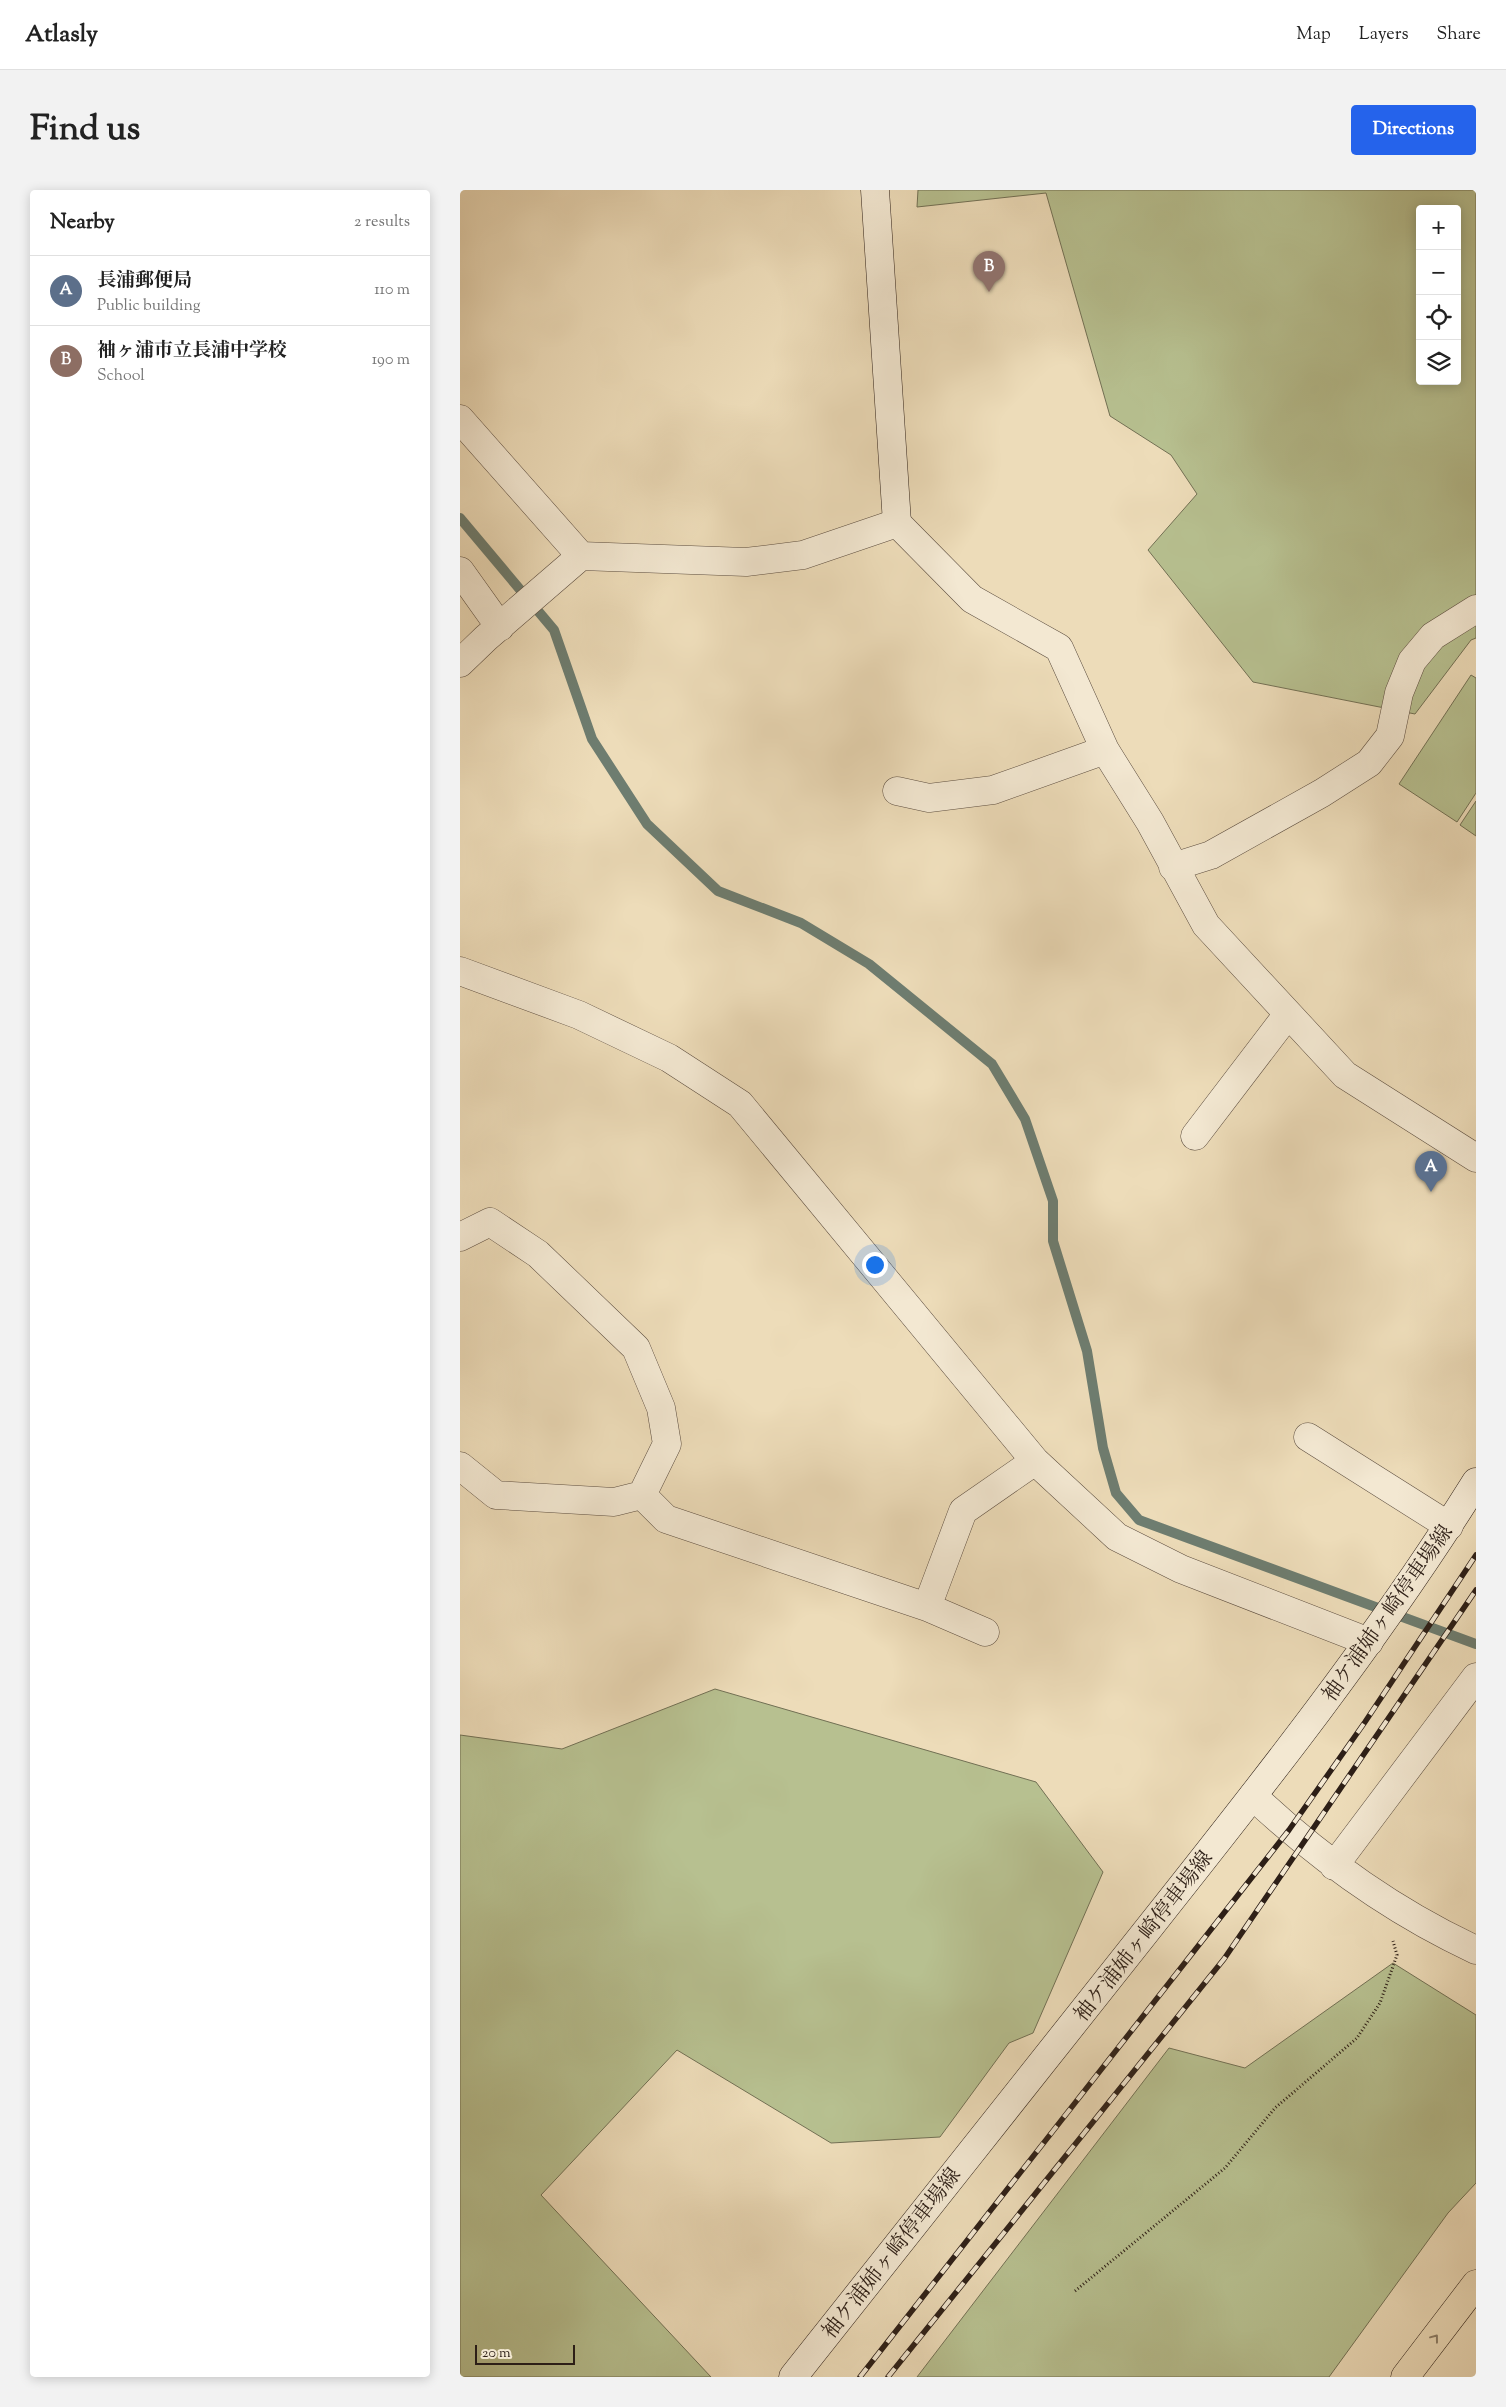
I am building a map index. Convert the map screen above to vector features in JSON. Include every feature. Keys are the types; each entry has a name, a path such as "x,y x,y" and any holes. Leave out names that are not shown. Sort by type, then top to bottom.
{"highway":[{"path":"1405,2377 1476,2284"}],"street":[{"path":"875,190 897,523 972,599 1059,648 1105,750 1150,822 1206,925 1345,1075 1476,1158"},
{"path":"460,419 581,556"},
{"path":"460,664 500,626 581,556 746,562 803,556 897,523"},
{"path":"460,571 500,626"},
{"path":"1173,867 1211,856 1322,793 1369,763 1390,736 1399,693 1412,661 1433,636 1476,609"},
{"path":"896,791 929,798 993,790 1105,750"},
{"path":"460,971 579,1015 669,1058 740,1104 1035,1461 1116,1537 1180,1569 1369,1642"},
{"path":"1195,1136 1288,1014"},
{"path":"460,1237 490,1222 538,1254 636,1348 662,1408 667,1444 642,1495 614,1502 496,1495 460,1466"},
{"path":"1308,1437 1448,1526"},
{"path":"927,1607 964,1512 1035,1461"},
{"name":"袖ケ浦姉ヶ崎停車場線","path":"793,2377 1253,1796 1369,1642 1476,1482"},
{"path":"642,1495 666,1518 927,1607 985,1632"},
{"path":"1334,1866 1476,1677"},
{"path":"1253,1796 1289,1830 1334,1866 1379,1898 1448,1937 1476,1950"}],"path":[{"path":"1075,2291 1225,2168 1275,2108 1357,2038 1380,2003 1397,1955 1379,1898"}],"green space":[{"path":"918,190 1476,190 1476,638 1471,640 1415,714 1253,682 1148,550 1197,494 1171,455 1110,416 1046,193 917,207"},
{"path":"1471,675 1476,678 1476,793 1457,822 1399,784"},
{"path":"1476,801 1476,836 1460,825"},
{"path":"715,1689 1036,1782 1103,1872 1033,2033 1009,2043 940,2137 831,2143 677,2050 541,2195 711,2377 460,2377 460,1735 562,1749"},
{"path":"1393,1963 1476,2015 1476,2183 1448,2213 1329,2377 917,2377 1169,2048 1245,2068"}],"waterway":[{"path":"460,518 554,630 592,739 647,824 718,891 801,923 869,964 992,1064 1025,1119 1053,1201 1053,1241 1087,1351 1103,1448 1116,1493 1139,1520 1476,1644"}],"railway":[{"path":"860,2377 1289,1830 1365,1722 1476,1555"},
{"path":"888,2377 1224,1959 1476,1590"}],"place":[{"name":"袖ヶ浦市立長浦中学校","path":"989,292"},
{"name":"長浦郵便局","path":"1431,1192"}]}
